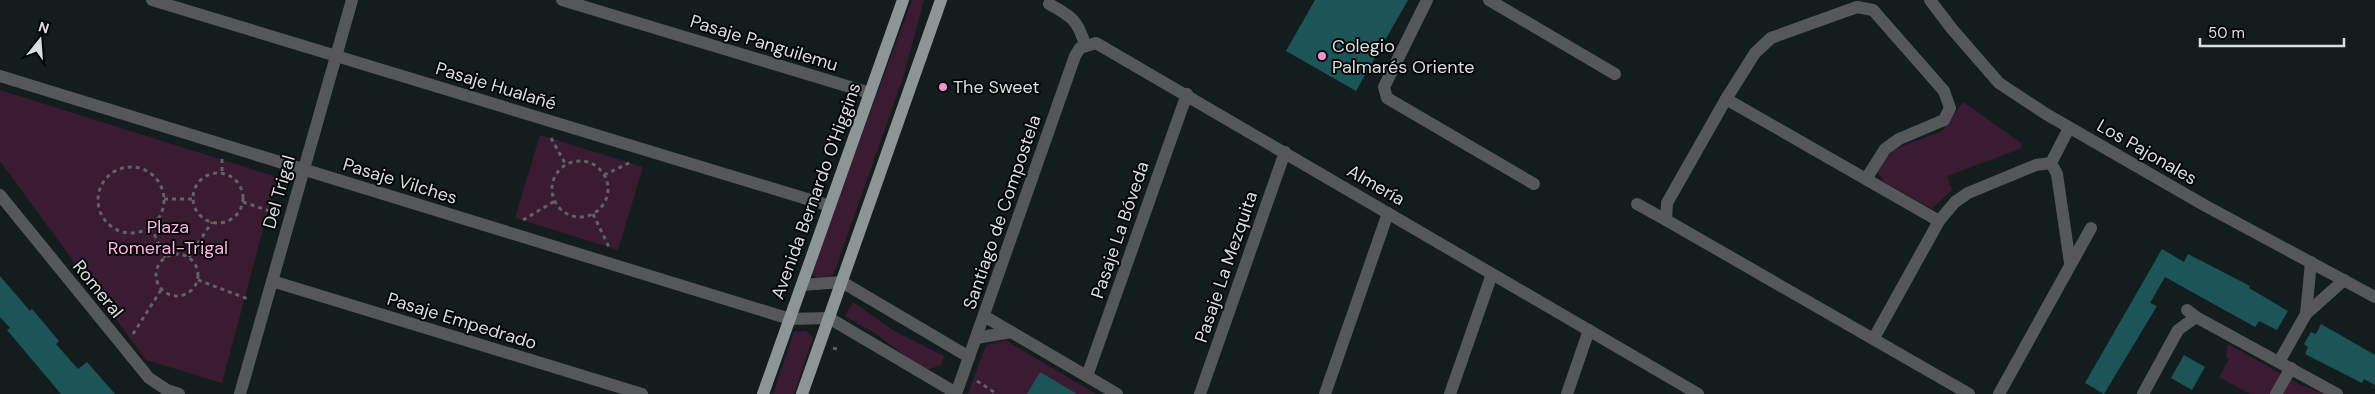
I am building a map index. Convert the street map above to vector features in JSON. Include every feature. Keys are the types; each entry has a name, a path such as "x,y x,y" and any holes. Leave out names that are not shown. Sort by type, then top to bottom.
{"main road":[{"name":"Avenida Bernardo O'Higgins","path":"763,394 902,0"},
{"path":"802,394 941,0"}],"street":[{"name":"Pasaje Hualañé","path":"152,0 830,206"},
{"name":"Del Trigal","path":"240,394 352,0"},
{"name":"Pasaje Panguilemu","path":"562,0 870,93"},
{"path":"1427,0 1384,87 1387,98 1534,184"},
{"path":"1489,0 1615,74"},
{"name":"Los Pajonales","path":"1930,0 1952,29 1999,83 2069,128 2171,187 2375,297"},
{"path":"1049,4 1068,14 1078,24 1085,45"},
{"path":"1666,220 1667,203 1726,99 1755,53 1771,38 1856,6 1874,10 1944,91 1950,108 1944,120 1899,139 1885,149 1866,179"},
{"name":"Almería","path":"1085,45 1096,43 1103,45 1589,330 1690,392"},
{"name":"Santiago de Compostela","path":"956,394 1075,56 1080,48 1085,45"},
{"name":"Pasaje Vilches","path":"0,76 790,319 829,318"},
{"name":"Pasaje La Bóveda","path":"1087,376 1187,94"},
{"path":"1726,99 1939,221"},
{"path":"2069,128 2053,158 2070,262"},
{"name":"Pasaje La Mezquita","path":"1200,394 1286,152"},
{"path":"1874,338 1939,221 1955,202 1968,193 2053,158"},
{"name":"Romeral","path":"0,195 148,378 167,390 179,394"},
{"path":"1638,204 1969,394"},
{"path":"1325,394 1388,213"},
{"path":"1999,394 2067,274 2070,262 2091,228"},
{"path":"2306,314 2311,262"},
{"path":"1450,394 1492,274"},
{"path":"2279,362 2306,314 2344,280"},
{"name":"Pasaje Empedrado","path":"272,281 642,394"},
{"path":"802,285 842,282 969,357"},
{"path":"2143,394 2178,330 2191,314 2337,394"},
{"path":"984,316 1117,394"},
{"path":"829,318 956,394"},
{"path":"1567,394 1589,330"},
{"path":"976,338 1010,332"},
{"path":"2276,394 2291,368"}],"path":[{"path":"540,118 566,165"},
{"path":"604,175 652,152"},
{"path":"574,162 591,163 604,175 608,192 606,201 593,214 576,217 560,209 555,201 552,193 555,177 566,165 574,162"},
{"path":"130,167 141,168 154,176 160,183 164,199 163,210 151,226 135,233 118,231 107,224 98,208 99,190 111,173 130,167"},
{"path":"222,173 238,182 243,194 243,202 240,210 234,217 221,222 212,222 200,214 193,199 198,183 204,177 222,173"},
{"path":"164,199 193,199"},
{"path":"504,231 555,201"},
{"path":"243,202 273,212"},
{"path":"593,214 617,266"},
{"path":"190,257 212,222"},
{"path":"151,226 165,258"},
{"path":"172,254 182,254 190,257 197,267 198,280 192,292 176,297 161,290 156,276 157,267 165,258 172,254"},
{"path":"198,280 248,299"},
{"path":"124,349 161,290"},
{"path":"820,344 840,350"},
{"path":"964,373 998,394"}],"green space":[{"path":"912,0 924,0 903,78 834,273 828,279 815,278 812,271 816,258"},
{"name":"Plaza Romeral-Trigal","path":"0,90 277,177 222,383 146,360 0,161"},
{"path":"1963,102 2020,142 2022,148 1947,176 1952,190 1932,209 1884,182 1877,171 1884,159 1895,149 1942,131"},
{"path":"540,135 643,167 618,250 515,218"},
{"path":"853,302 896,332 944,356 941,365 924,371 878,335 845,316"},
{"path":"806,331 813,338 794,394 773,394 794,332"},
{"path":"1005,340 1096,394 968,394 986,345"},
{"path":"2228,344 2301,385 2324,394 2250,394 2219,377 2229,359 2226,357"}],"building":[{"path":"1315,0 1408,0 1356,91 1286,51"},
{"path":"2162,249 2184,262 2188,254 2250,286 2249,288 2288,311 2277,330 2259,321 2255,327 2165,277 2150,303 2157,306 2104,394 2085,383"},
{"path":"0,276 30,311 32,309 59,341 56,344 78,369 87,362 115,394 61,394 7,330 10,328 0,317"},
{"path":"2321,324 2375,355 2375,385 2364,379 2362,383 2305,354 2308,347 2304,344 2311,332 2316,334"},
{"path":"2184,355 2205,367 2192,390 2171,378"},
{"path":"1040,372 1077,394 1027,394"}],"place":[{"name":"Colegio Palmarés Oriente","path":"1322,56"},
{"name":"The Sweet","path":"943,87"}]}
